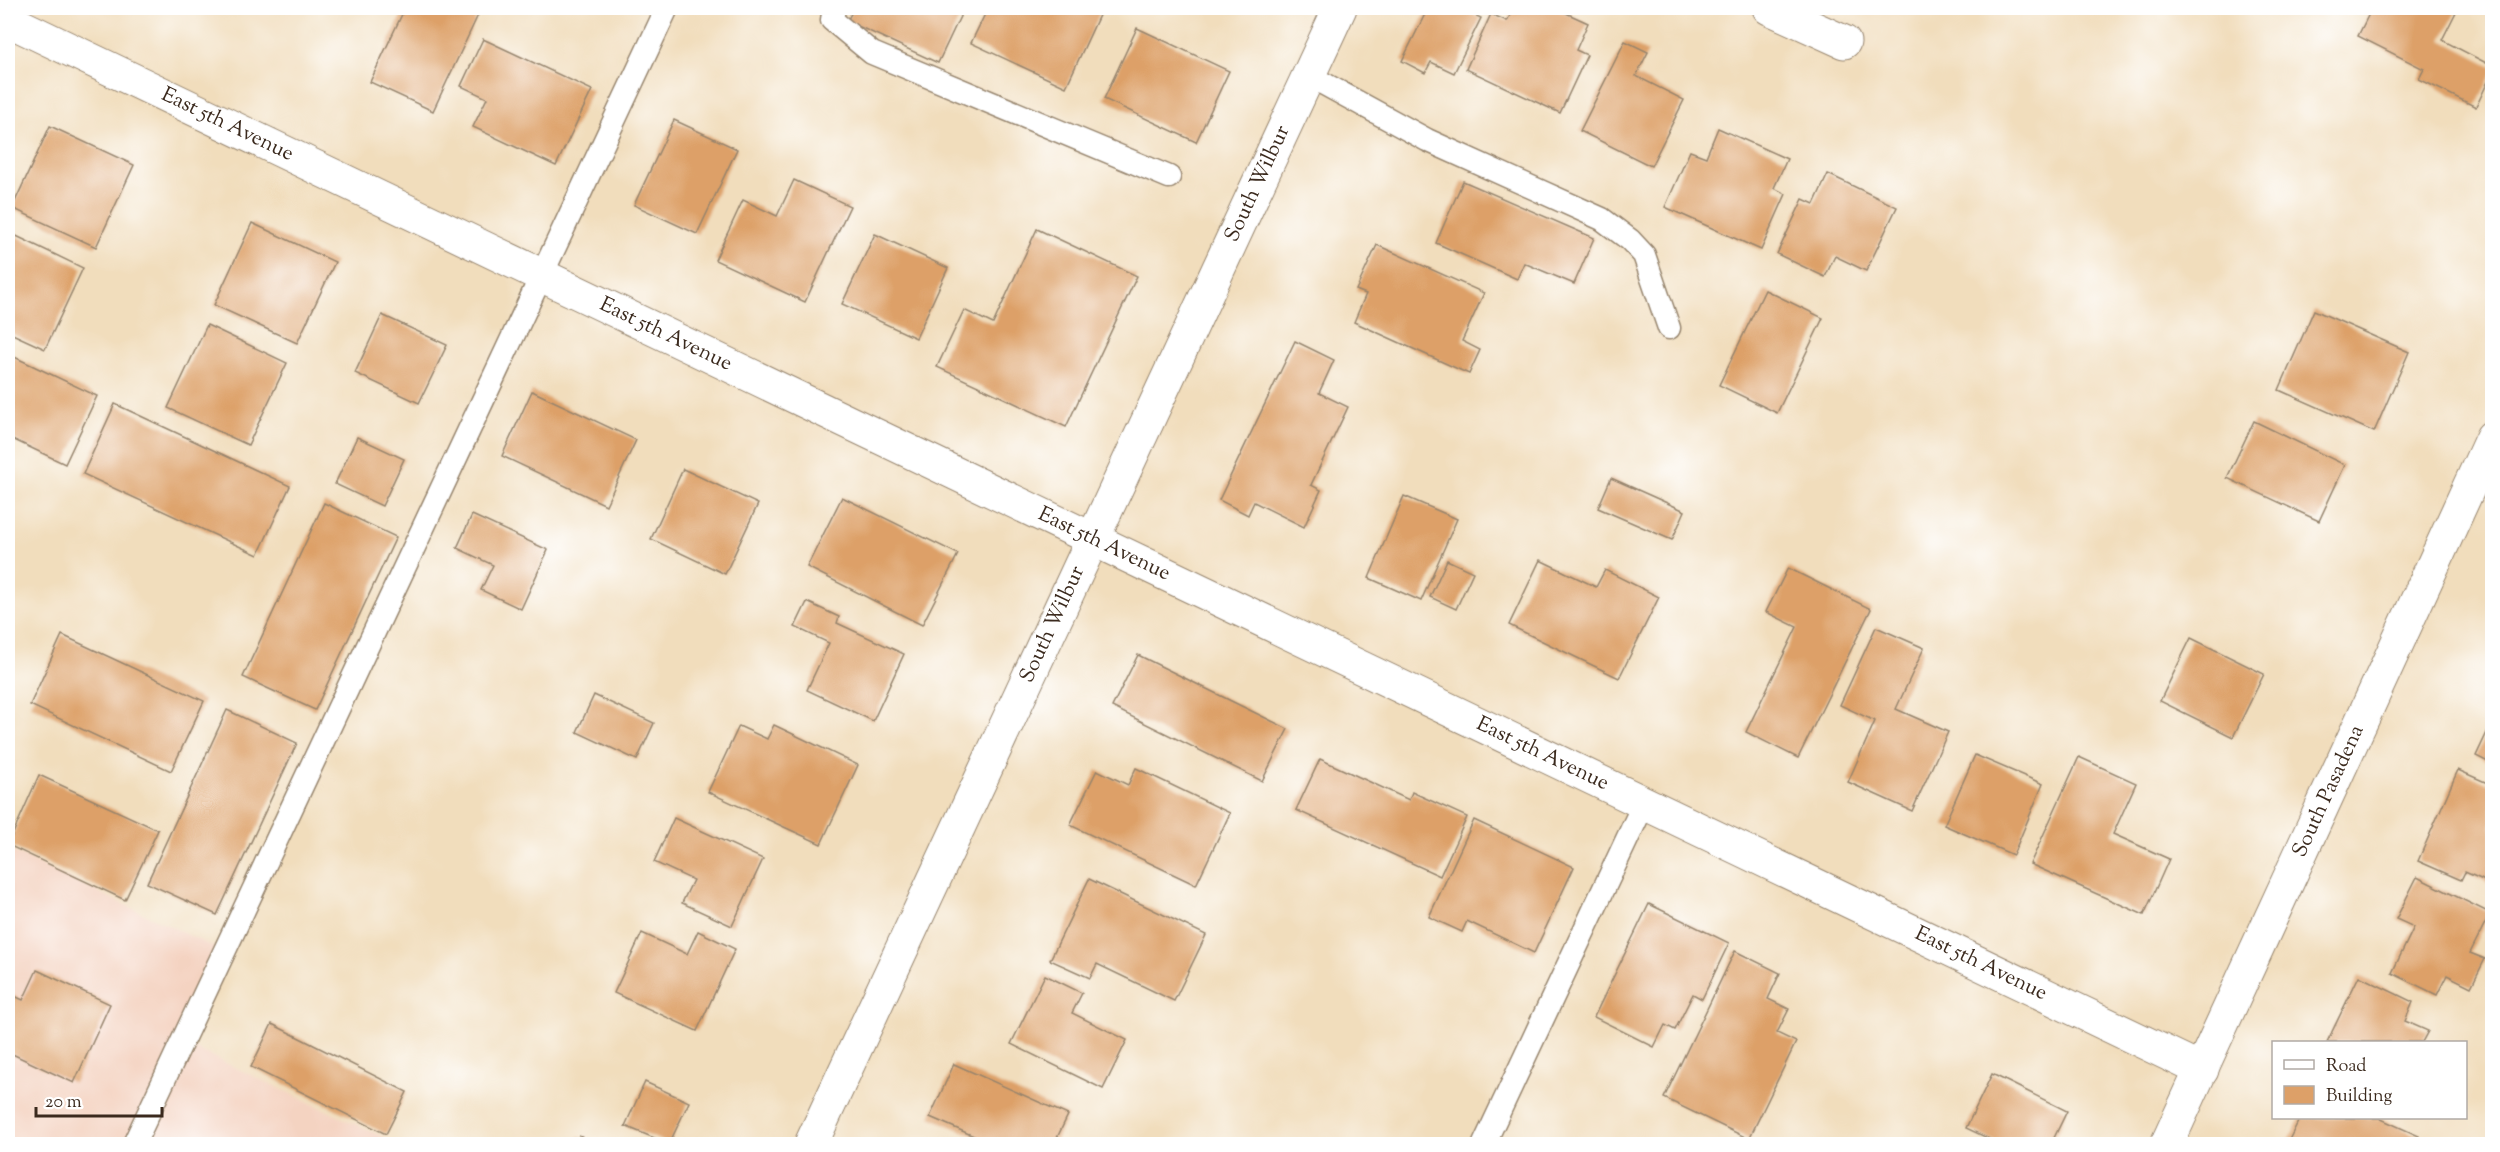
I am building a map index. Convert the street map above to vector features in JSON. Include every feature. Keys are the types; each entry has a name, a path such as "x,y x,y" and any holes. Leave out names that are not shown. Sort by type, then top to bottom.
{"street":[{"path":"1769,8 1844,42"},
{"name":"South Wilbur","path":"811,1144 1308,75 1330,11"},
{"name":"East 5th Avenue","path":"8,20 2202,1070"},
{"name":"South Pasadena","path":"2167,1144 2493,437"}],"lane":[{"path":"134,1144 667,8"},
{"path":"834,8 832,20 872,53 1169,177"},
{"path":"1308,75 1427,140 1602,219 1630,240 1644,255 1669,328"},
{"path":"1484,1144 1644,803"}],"shaded area":[{"path":"8,849 220,950 179,1041 398,1144 8,1144"}],"building":[{"path":"405,8 467,8 479,13 433,111 370,82"},
{"path":"854,8 964,8 938,63 847,21"},
{"path":"988,8 1089,8 1100,13 1066,87 971,43"},
{"path":"1428,8 1470,8 1468,12 1481,18 1454,73 1431,62 1425,73 1402,61"},
{"path":"1514,8 1555,8 1588,23 1576,50 1587,55 1560,113 1466,69 1491,14 1507,21"},
{"path":"2372,8 2458,8 2442,40 2492,66 2492,73 2476,107 2419,79 2424,69 2358,36"},
{"path":"1137,28 1229,71 1196,142 1104,99"},
{"path":"483,39 592,90 556,166 473,127 487,98 461,86"},
{"path":"1625,41 1648,52 1636,76 1684,100 1651,166 1580,131"},
{"path":"674,120 737,149 697,234 634,205"},
{"path":"50,126 134,165 96,247 12,208"},
{"path":"1718,128 1787,159 1774,188 1786,194 1761,250 1665,207 1690,151 1706,157"},
{"path":"1828,174 1897,207 1866,271 1835,256 1825,277 1777,254 1803,199 1814,204"},
{"path":"794,180 850,206 805,302 715,260 743,200 777,216"},
{"path":"1463,181 1594,238 1574,284 1524,263 1517,279 1436,243"},
{"path":"252,223 335,262 297,343 214,305"},
{"path":"1037,229 1137,276 1066,427 937,367 964,310 993,324"},
{"path":"8,232 83,268 45,349 8,332"},
{"path":"875,234 948,268 916,338 842,304"},
{"path":"1377,245 1484,293 1462,341 1480,350 1469,374 1354,322 1366,294 1356,290"},
{"path":"1765,290 1823,318 1777,413 1719,385"},
{"path":"2314,310 2409,352 2374,432 2279,390"},
{"path":"382,315 447,345 419,403 355,373"},
{"path":"207,325 287,363 248,445 168,408"},
{"path":"1295,341 1334,360 1319,393 1348,407 1311,485 1321,490 1304,527 1254,502 1248,515 1219,500"},
{"path":"8,354 97,396 65,464 8,437"},
{"path":"532,391 636,440 606,505 502,456"},
{"path":"115,404 290,486 258,555 83,474"},
{"path":"2254,421 2345,465 2319,521 2227,478"},
{"path":"357,437 404,459 382,506 335,484"},
{"path":"683,469 758,504 725,574 651,539"},
{"path":"1611,478 1685,511 1672,540 1598,508"},
{"path":"1404,496 1457,519 1421,601 1369,578"},
{"path":"842,497 958,554 922,625 807,567"},
{"path":"324,503 396,537 315,710 243,677"},
{"path":"472,515 548,550 521,609 481,590 493,565 457,548"},
{"path":"1447,560 1473,572 1456,609 1430,597"},
{"path":"1540,560 1596,587 1605,570 1659,597 1619,678 1509,625"},
{"path":"1788,568 1871,609 1798,758 1746,732 1797,627 1766,612"},
{"path":"807,602 839,617 837,623 904,654 873,721 807,690 829,643 795,627"},
{"path":"1876,627 1924,648 1896,709 1948,732 1912,811 1848,782 1875,721 1840,705"},
{"path":"62,635 204,701 171,771 30,705"},
{"path":"2191,638 2264,674 2233,737 2160,701"},
{"path":"1138,655 1288,729 1262,781 1112,707"},
{"path":"594,695 654,723 637,760 577,732"},
{"path":"227,710 297,743 217,915 147,883"},
{"path":"2492,722 2492,764 2476,756"},
{"path":"774,725 858,765 821,844 708,792 739,726 767,739"},
{"path":"1975,755 2043,784 2013,855 1944,825"},
{"path":"2079,757 2136,783 2113,834 2169,859 2144,915 2030,864"},
{"path":"1320,759 1409,800 1412,792 1467,817 1440,876 1296,810"},
{"path":"1136,768 1230,813 1196,885 1070,825 1097,770 1128,785"},
{"path":"2458,770 2492,785 2492,884 2465,872 2461,880 2418,861"},
{"path":"39,775 158,830 125,900 8,845"},
{"path":"674,818 763,859 732,926 682,903 693,880 654,862"},
{"path":"1474,820 1574,867 1534,953 1467,921 1462,932 1429,917"},
{"path":"2417,877 2490,913 2470,953 2485,959 2471,987 2447,975 2437,995 2392,973 2414,927 2396,919"},
{"path":"1089,879 1206,935 1174,1001 1097,964 1090,978 1050,960"},
{"path":"1649,904 1729,943 1702,999 1693,994 1675,1030 1665,1025 1654,1047 1594,1017"},
{"path":"698,931 735,949 697,1031 614,993 642,933 687,954"},
{"path":"1735,951 1780,973 1768,999 1789,1009 1777,1033 1796,1042 1749,1139 1664,1098"},
{"path":"37,970 110,1004 74,1083 8,1052 8,993 23,1000"},
{"path":"1045,975 1082,993 1072,1013 1127,1040 1103,1089 1011,1044"},
{"path":"2359,976 2413,1002 2405,1021 2428,1031 2423,1041 2327,1041"},
{"path":"272,1024 407,1092 386,1134 251,1067"},
{"path":"954,1064 1068,1115 1054,1144 992,1144 930,1117"},
{"path":"1992,1074 2067,1111 2051,1144 2000,1144 1966,1128"},
{"path":"645,1082 689,1102 669,1144 625,1126"},
{"path":"2300,1119 2381,1119 2419,1136 2415,1144 2287,1144"},
{"path":"579,1136 597,1144 575,1144"}]}
